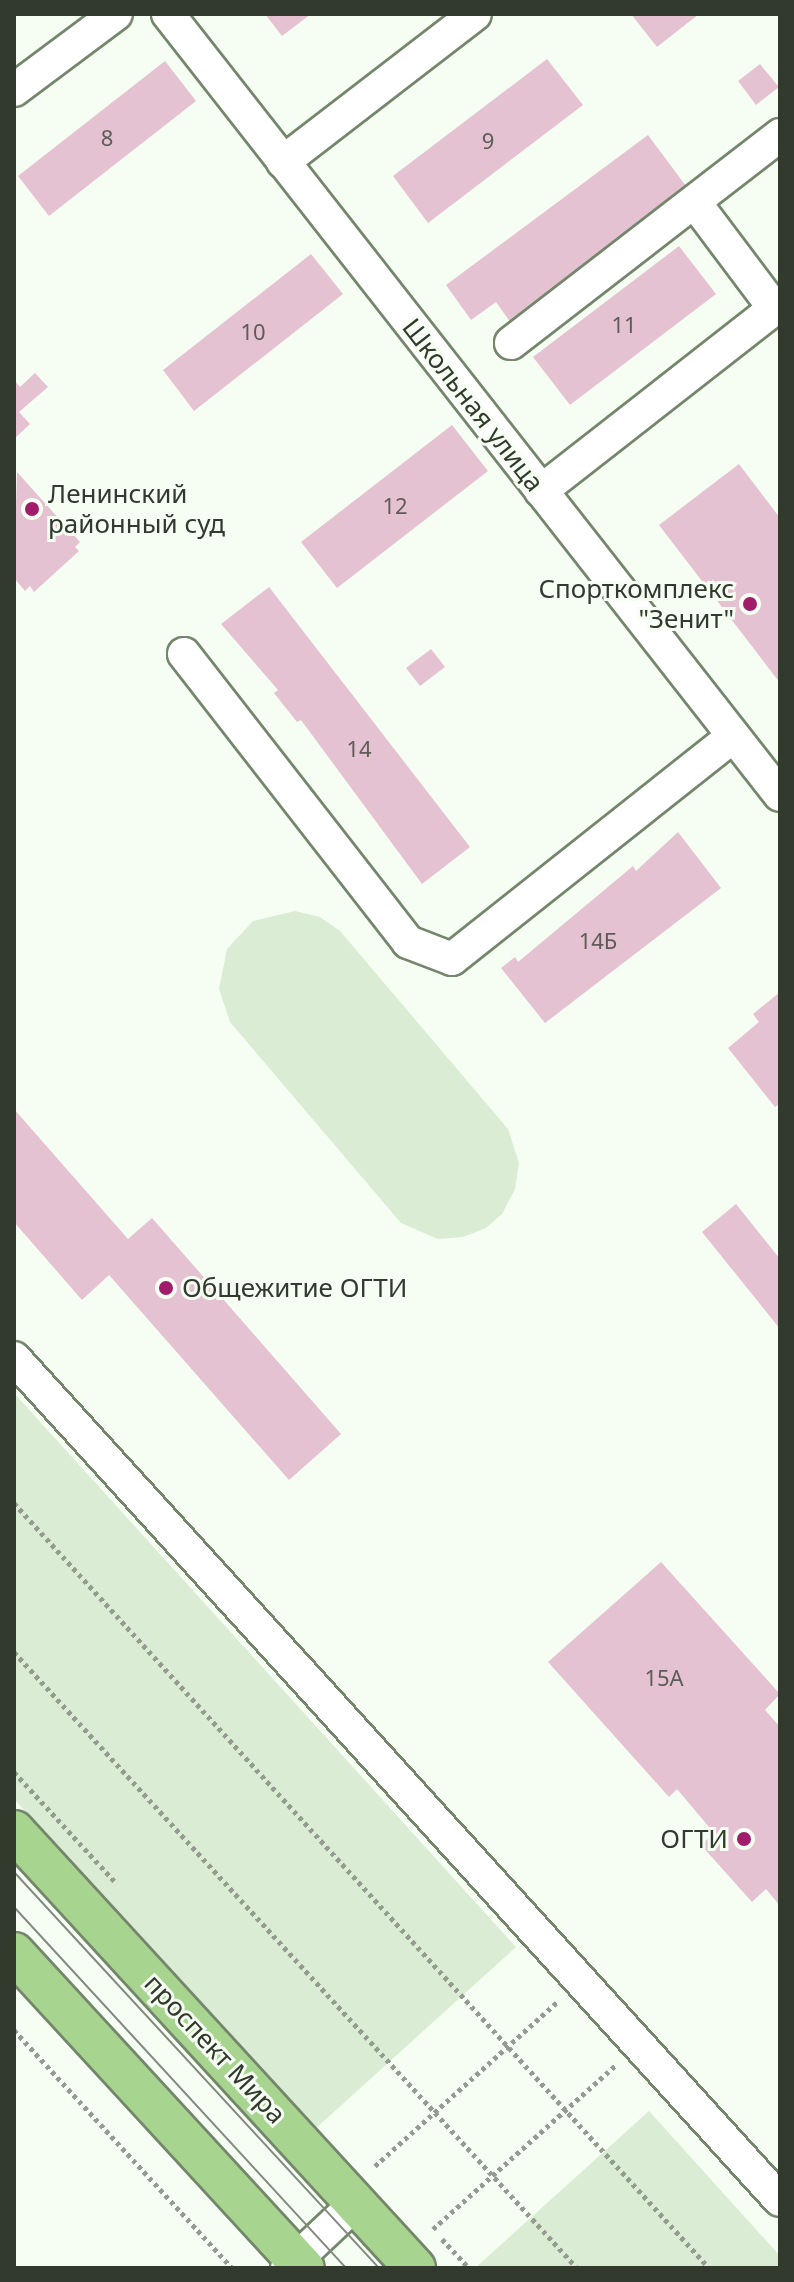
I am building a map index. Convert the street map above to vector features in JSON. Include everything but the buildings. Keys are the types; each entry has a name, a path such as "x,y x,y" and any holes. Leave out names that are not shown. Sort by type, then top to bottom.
{"main road":[{"name":"проспект Мира","path":"14,1831 415,2268"},
{"path":"14,1953 295,2265"}],"street":[{"path":"19,75 116,14"},
{"name":"Школьная улица","path":"168,14 780,795"},
{"path":"283,162 475,14"},
{"path":"511,343 696,204 780,135"},
{"path":"541,491 777,306 696,204"},
{"path":"184,654 408,942 452,959 733,736"},
{"path":"14,1358 780,2200"},
{"path":"295,2265 356,2203"}],"path":[{"path":"14,1503 709,2268"},
{"path":"14,1652 577,2268"},
{"path":"375,2166 581,1980"},
{"path":"14,2030 232,2268"},
{"path":"433,2229 639,2045"}],"green space":[{"path":"295,911 320,917 340,931 508,1129 519,1163 515,1189 502,1214 486,1228 463,1237 438,1239 401,1223 230,1022 219,989 227,949 253,921"},
{"path":"14,1393 516,1947 314,2130 14,1799"},
{"path":"649,2111 780,2256 780,2268 475,2268"}],"tram line":[{"path":"14,1872 379,2268"},
{"path":"14,1907 346,2268"}],"place":[{"name":"Ленинский районный суд","path":"32,509"},
{"name":"Спорткомплекс \"Зенит\"","path":"750,604"},
{"name":"Общежитие ОГТИ","path":"166,1288"},
{"name":"ОГТИ","path":"744,1839"}]}
